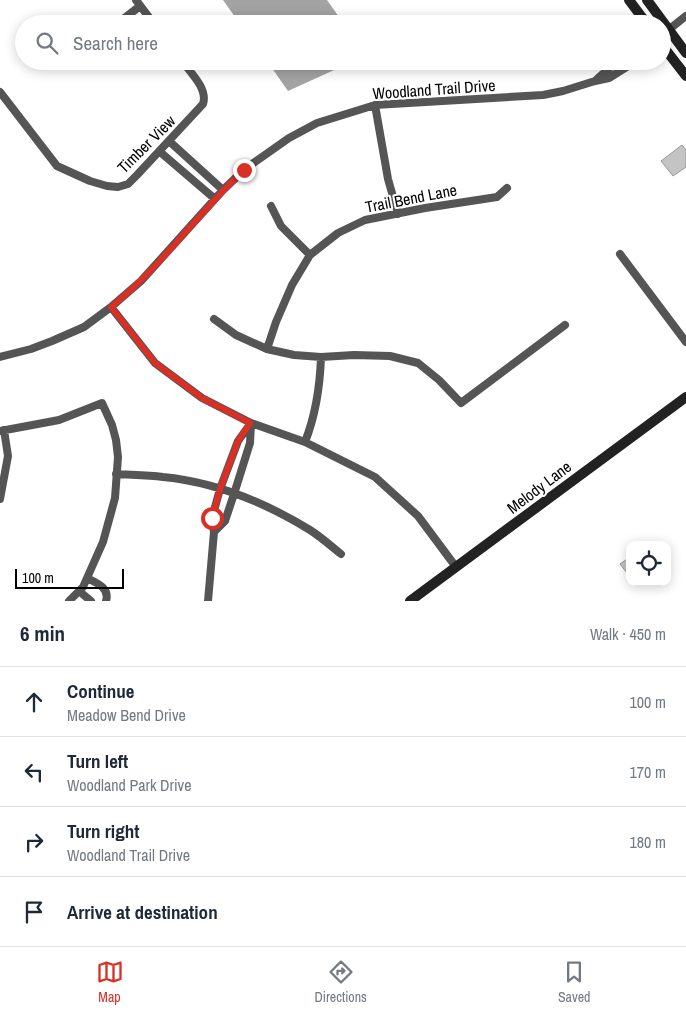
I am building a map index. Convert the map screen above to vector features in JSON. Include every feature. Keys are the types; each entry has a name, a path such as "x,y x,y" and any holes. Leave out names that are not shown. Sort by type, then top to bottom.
{"street":[{"path":"629,0 640,15"},
{"path":"647,0 656,15"},
{"path":"126,15 138,3 147,15"},
{"path":"671,29 686,16"},
{"path":"671,38 686,53"},
{"path":"671,57 686,76"},
{"name":"Timber View","path":"0,92 57,166 90,181 107,186 118,186 128,184 203,104 205,98 199,83 189,70"},
{"name":"Woodland Trail Drive","path":"595,81 607,70"},
{"name":"Woodland Trail Drive","path":"0,357 31,349 84,327 141,281 223,190 263,155 317,123 376,105 544,95 564,92 610,78 622,70"},
{"path":"376,105 388,179 398,214"},
{"path":"169,141 223,190"},
{"path":"159,151 215,199"},
{"name":"Trail Bend Lane","path":"267,349 292,285 310,255 338,233 365,220 497,197 507,188"},
{"path":"271,206 281,226 310,255"},
{"path":"620,254 686,342"},
{"path":"111,307 155,363 202,398 250,423 304,442 375,477 418,516 456,567"},
{"path":"214,319 236,335 267,349 294,355 321,357 354,354 390,356 418,363 440,380 461,403 565,325"},
{"path":"304,442 317,402 321,357"},
{"name":"Melody Lane","path":"410,601 686,397"},
{"path":"0,498 8,456 2,431 60,420 102,403 112,425 116,440 118,457 116,498 103,542 84,587 69,601"},
{"path":"208,601 214,532 212,518 220,489 238,441 250,423"},
{"path":"214,532 225,521 234,494 250,443 250,423"},
{"path":"116,474 164,477 220,489 265,504 312,531 341,554"},
{"path":"87,578 106,590 108,596 106,601"},
{"path":"79,591 91,601"}],"shaded area":[{"path":"223,0 327,0 338,15 234,15"},
{"path":"273,70 334,70 288,91"}],"building":[{"path":"682,145 686,150 686,167 673,176 661,161"},
{"path":"626,560 626,572 620,564"}],"route":[{"path":"212,518 220,489 238,441 250,423 202,398 155,363 111,307 141,281 223,190 244,170"}]}
